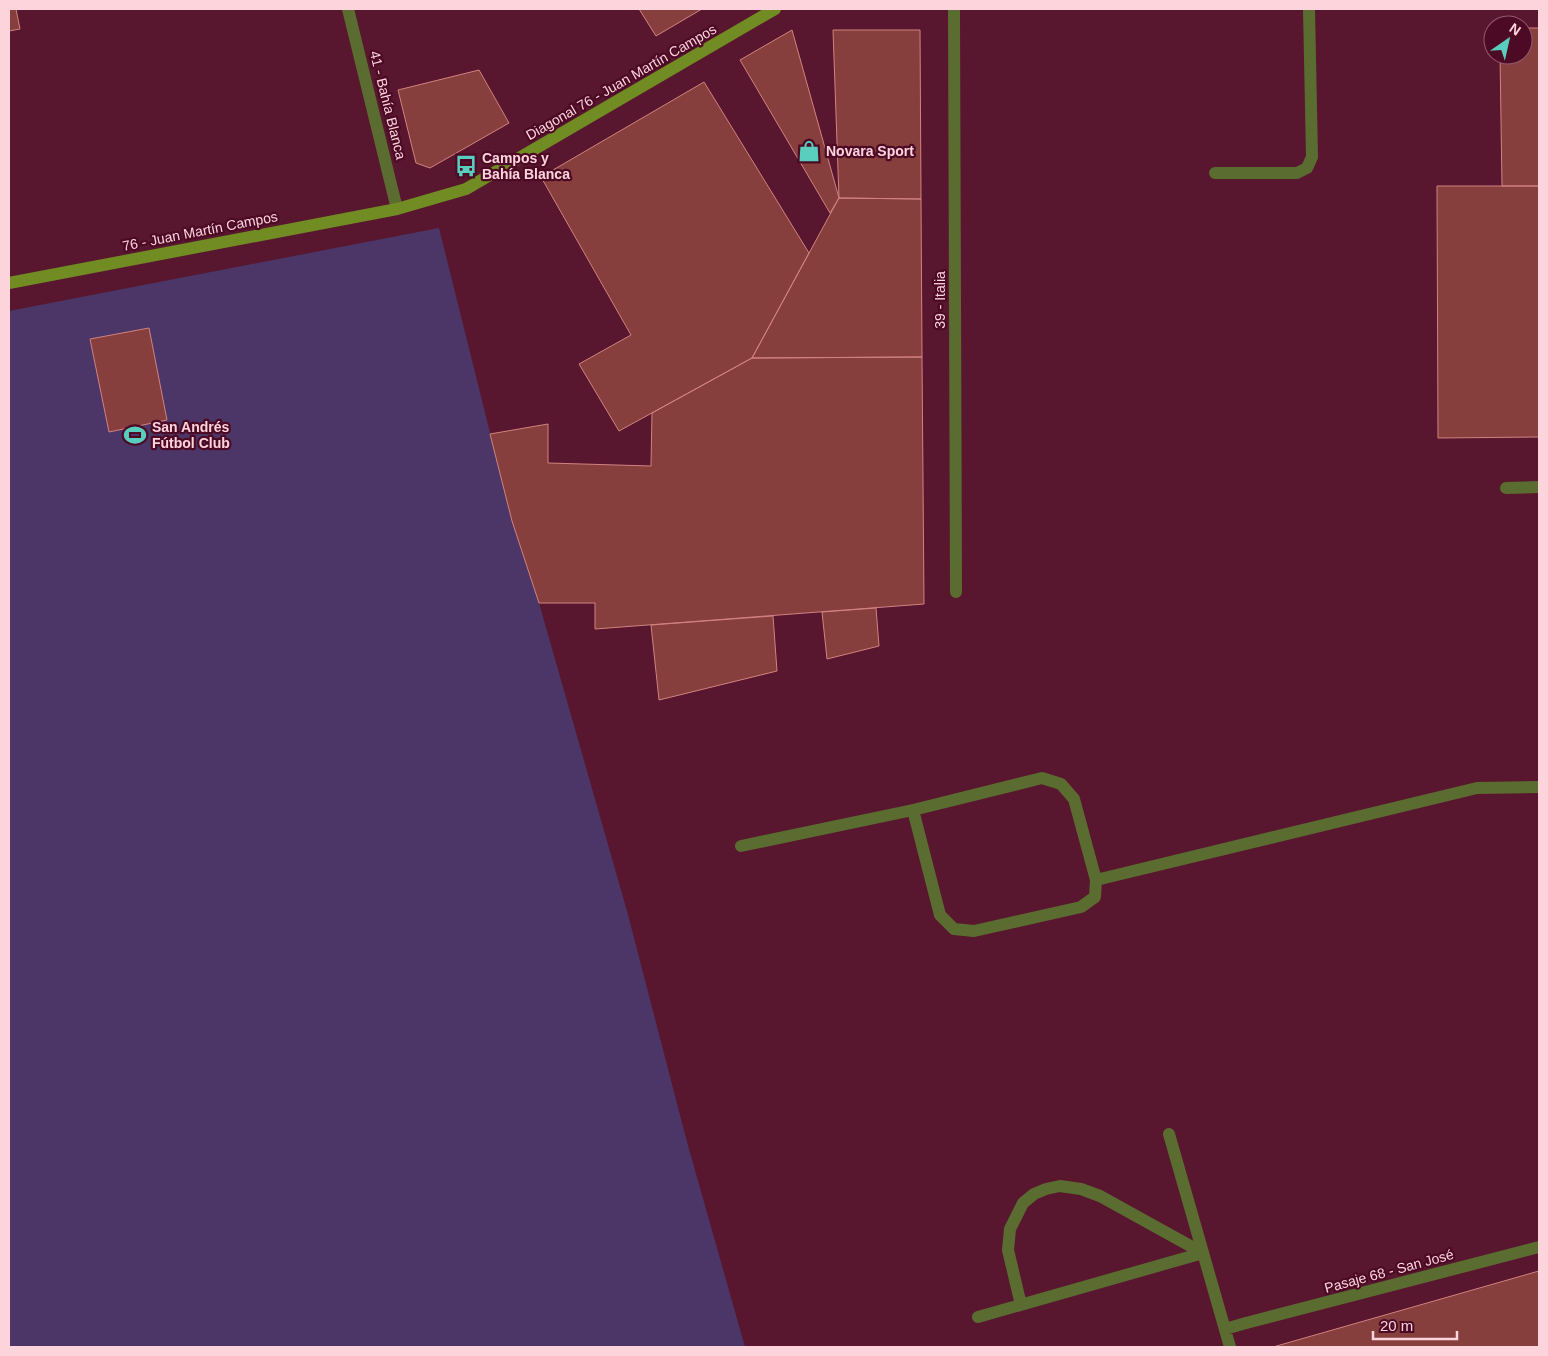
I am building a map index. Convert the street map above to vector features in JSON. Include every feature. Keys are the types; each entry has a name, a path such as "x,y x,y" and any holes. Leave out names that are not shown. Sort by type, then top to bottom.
{"main road":[{"name":"Diagonal 76 - Juan Martín Campos","path":"397,209 466,189 485,179 775,9"},
{"name":"76 - Juan Martín Campos","path":"9,283 397,209"}],"street":[{"name":"41 - Bahía Blanca","path":"348,9 397,209"},
{"name":"39 - Italia","path":"954,9 956,592"},
{"path":"1215,173 1297,173 1307,168 1312,157 1309,9"},
{"path":"1506,488 1539,487"},
{"path":"741,846 914,810 1042,778 1061,784 1074,799 1096,880 1095,897 1081,907 974,931 954,929 940,914 914,810"},
{"path":"1096,880 1477,788 1539,787"},
{"path":"1169,1134 1230,1347"},
{"path":"1021,1305 1008,1250 1010,1229 1023,1203 1034,1194 1046,1189 1060,1186 1081,1189 1100,1196 1203,1253"},
{"name":"Pasaje 68 - San José","path":"1224,1328 1539,1247"},
{"path":"978,1317 1203,1253"}],"shaded area":[{"path":"439,228 512,521 539,603 627,911 687,1142 745,1347 9,1347 9,311"}],"building":[{"path":"9,9 16,9 20,29 9,31"},
{"path":"639,9 702,9 656,36"},
{"path":"1533,28 1539,28 1539,186 1502,186 1500,65 1533,65"},
{"name":"Novara Sport","path":"792,30 839,198 830,213 740,60"},
{"path":"833,30 920,30 921,199 839,198"},
{"path":"479,70 509,123 430,168 416,163 398,90"},
{"path":"704,82 809,253 752,358 619,431 579,364 631,335 541,177"},
{"path":"1437,186 1539,186 1539,437 1438,438"},
{"path":"839,198 921,199 922,357 752,358"},
{"path":"149,328 167,420 109,432 90,339"},
{"path":"922,357 924,604 595,629 595,603 539,603 512,521 490,434 548,424 548,463 651,466 652,413 752,358"},
{"path":"876,608 879,646 827,659 822,612"},
{"path":"773,616 777,671 659,700 651,625"},
{"path":"1539,1271 1539,1347 1273,1347"}],"place":[{"name":"Novara Sport","path":"809,151"},
{"name":"Campos y Bahía Blanca","path":"466,166"},
{"name":"San Andrés Fútbol Club","path":"135,435"}]}
